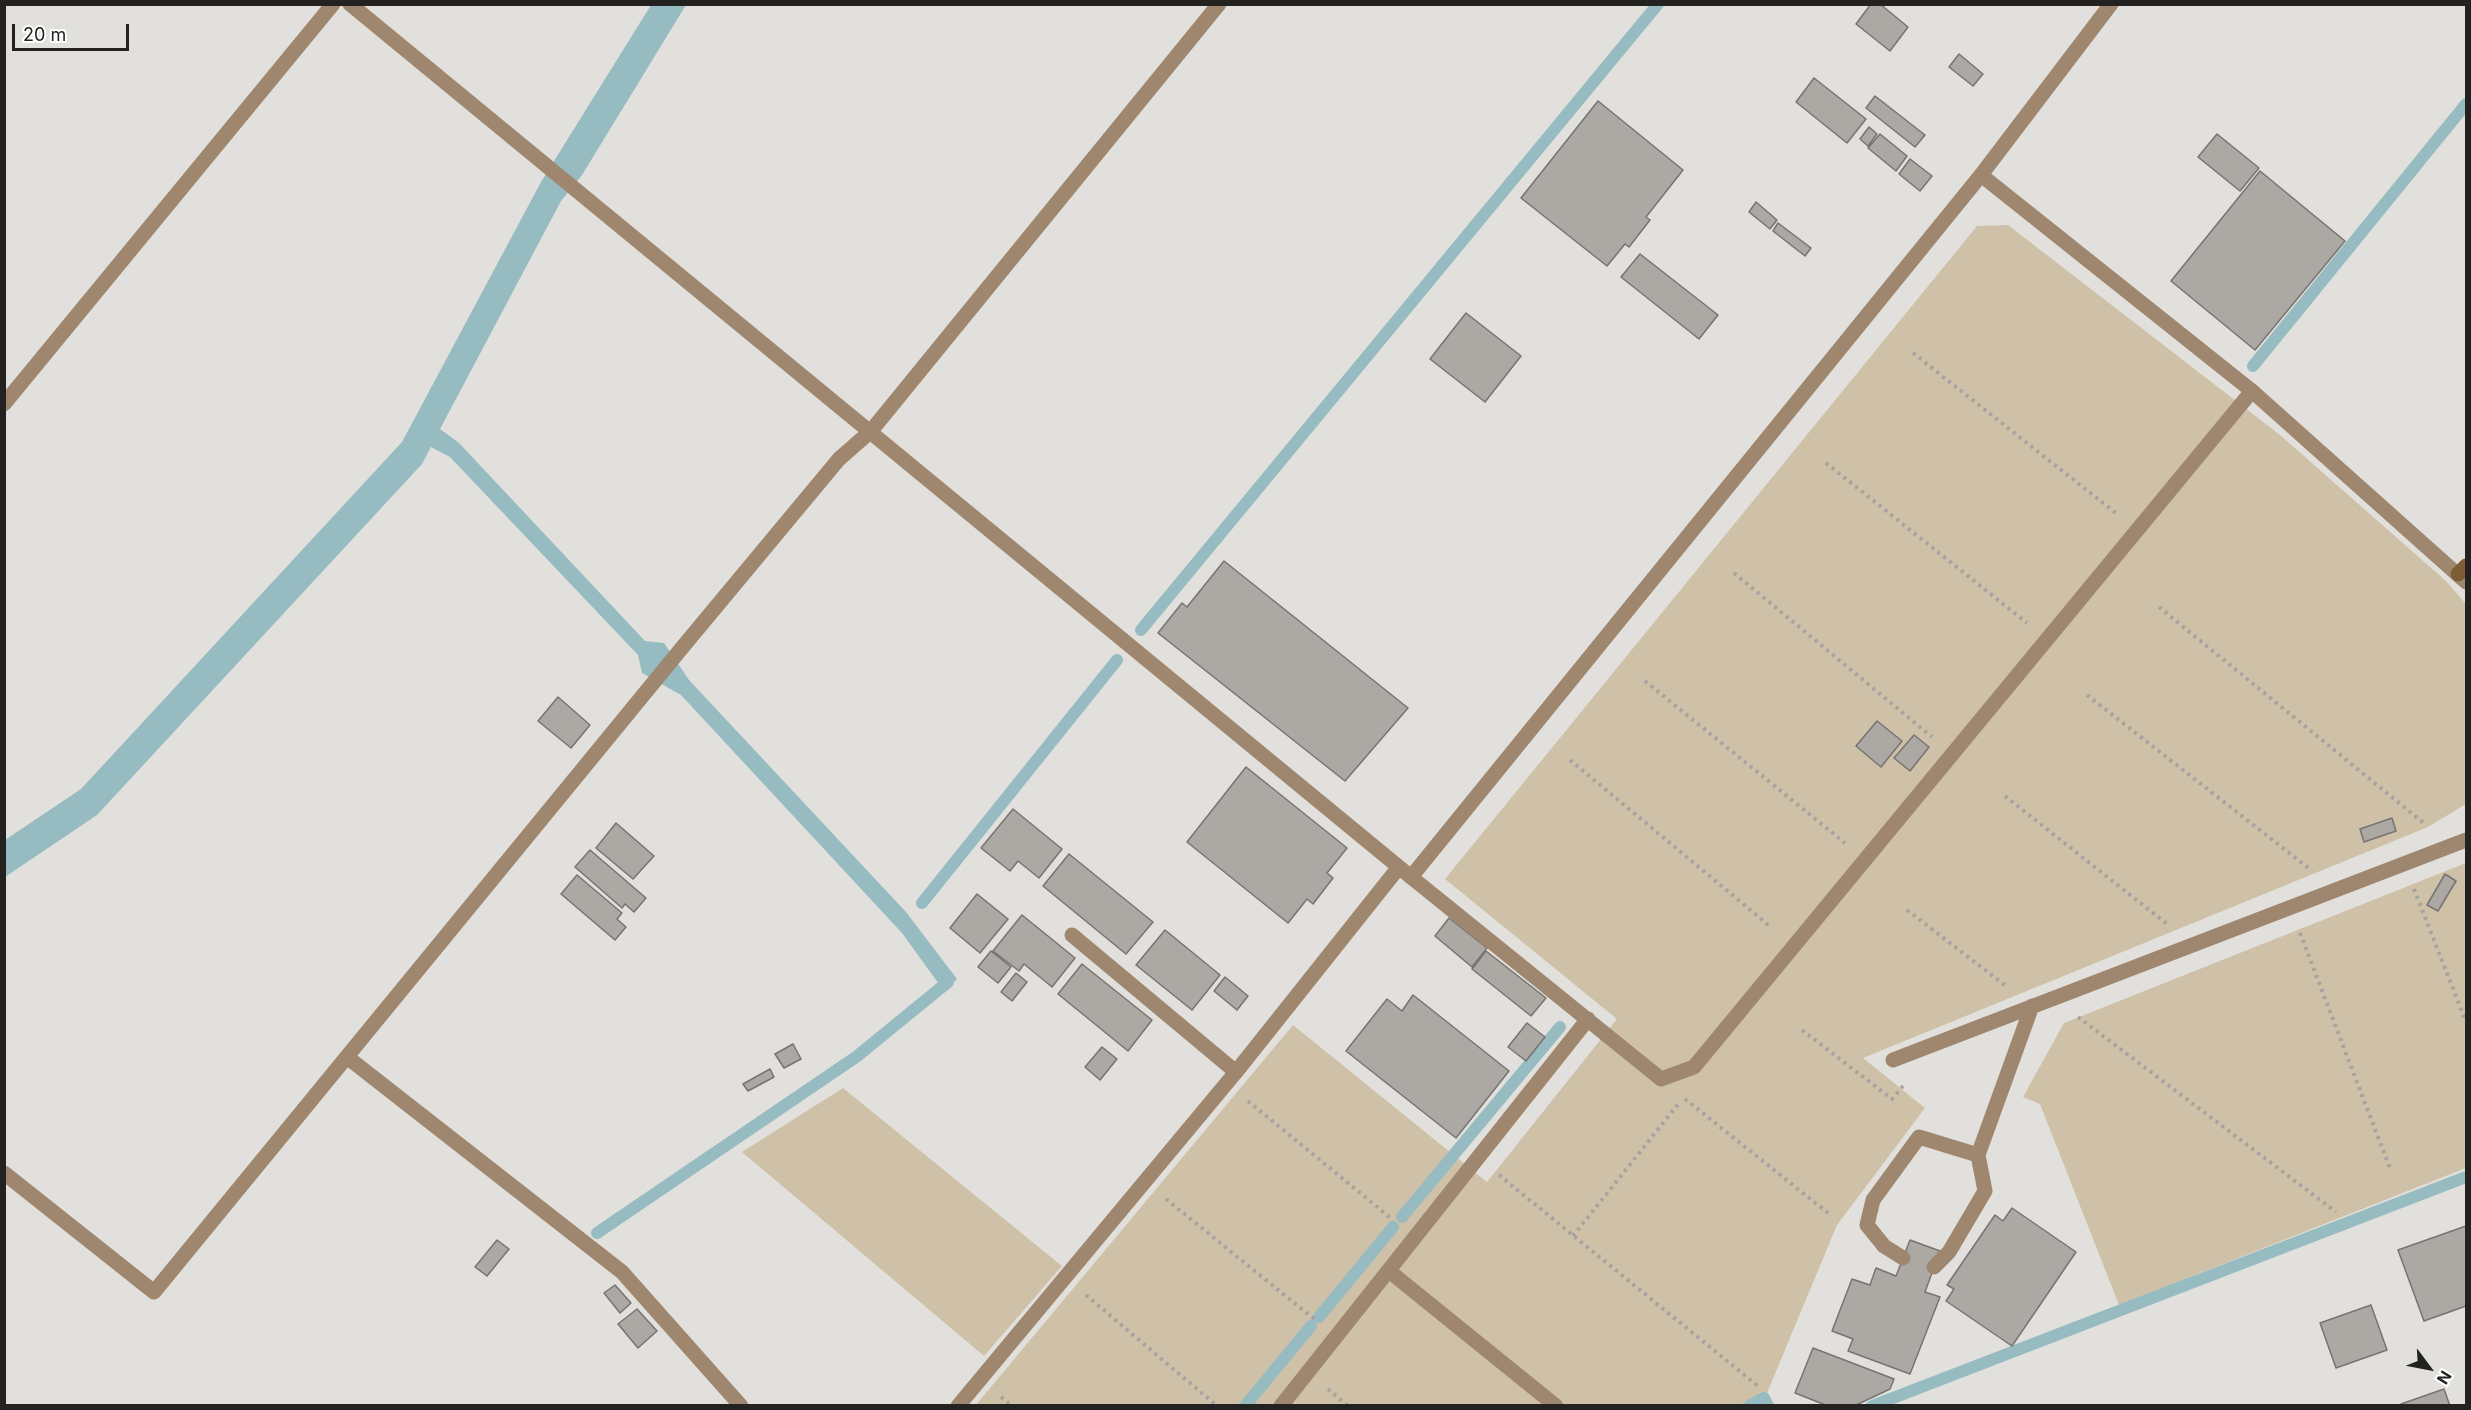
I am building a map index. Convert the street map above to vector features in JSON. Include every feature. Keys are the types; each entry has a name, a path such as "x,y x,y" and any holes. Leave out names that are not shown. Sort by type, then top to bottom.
{"street":[{"path":"4,404 333,4"},
{"path":"350,4 1405,872 1661,1079 1694,1067 2252,391"},
{"path":"4,1173 154,1292 839,459 871,431 1219,4"},
{"path":"958,1406 1405,872 1981,175 2111,4"},
{"path":"1981,175 2252,391 2464,574"},
{"path":"1893,1060 2466,840"},
{"path":"1072,935 1231,1078"},
{"path":"1934,1267 1949,1252 1985,1191 1978,1155 2032,1006"},
{"path":"1281,1406 1588,1019"},
{"path":"347,1057 622,1272 741,1406"},
{"path":"1903,1258 1884,1246 1868,1225 1873,1200 1919,1137 1978,1155"},
{"path":"1389,1271 1556,1406"}],"path":[{"path":"1913,353 2138,531"},
{"path":"1826,463 2048,639"},
{"path":"1734,573 1953,754"},
{"path":"2159,607 2451,846"},
{"path":"1645,681 1865,860"},
{"path":"2087,695 2336,890"},
{"path":"1570,760 1794,946"},
{"path":"2006,796 2193,944"},
{"path":"2404,864 2466,1022"},
{"path":"2290,908 2391,1171"},
{"path":"1907,910 2032,1006"},
{"path":"2053,999 2336,1212"},
{"path":"1573,1236 1683,1097 1685,1071"},
{"path":"1231,1078 1415,1238"},
{"path":"1683,1097 1828,1213"},
{"path":"1478,1158 1759,1387"},
{"path":"1144,1182 1336,1337"},
{"path":"1065,1277 1217,1406"}],"shaded area":[{"path":"2008,225 2280,435 2446,581 2466,604 2466,804 2428,827 1863,1058 1925,1108 1837,1225 1767,1393 1742,1406 975,1406 1293,1025 1487,1182 1617,1019 1445,879 1977,226"},
{"path":"2466,863 2466,1168 2119,1305 2040,1104 2023,1097 2064,1023"},
{"path":"843,1088 1062,1266 984,1356 742,1152"}],"water":[{"path":"651,5 686,5 582,175 561,201 440,429 459,443 645,641 664,643 689,680 906,912 957,979 944,991 902,933 681,695 642,673 638,655 450,457 431,447 422,464 97,815 5,877 5,840 81,789 402,442 541,182"}],"building":[{"path":"1871,4 1880,4 1908,27 1890,51 1856,24"},
{"path":"1959,54 1983,74 1973,86 1949,67"},
{"path":"1814,78 1866,119 1847,143 1796,102"},
{"path":"1875,96 1925,135 1915,147 1866,108"},
{"path":"1598,101 1683,170 1646,217 1650,220 1629,247 1625,244 1607,266 1521,198"},
{"path":"1869,127 1877,134 1868,146 1860,139"},
{"path":"1880,134 1907,156 1896,171 1868,148"},
{"path":"2217,134 2259,168 2240,191 2198,157"},
{"path":"1910,159 1932,176 1920,191 1899,174"},
{"path":"2260,171 2345,241 2255,350 2171,281"},
{"path":"1756,202 1777,220 1770,229 1749,212"},
{"path":"1778,223 1811,248 1805,256 1773,231"},
{"path":"1640,254 1718,315 1699,339 1621,277"},
{"path":"1466,313 1521,356 1485,402 1430,359"},
{"path":"1224,561 1408,708 1345,781 1158,633 1182,603 1187,607"},
{"path":"558,697 590,725 571,748 538,721"},
{"path":"1877,721 1902,741 1881,767 1856,746"},
{"path":"1914,735 1929,747 1910,771 1894,758"},
{"path":"1246,767 1347,848 1327,873 1333,878 1313,904 1307,899 1288,923 1187,842"},
{"path":"1013,809 1062,849 1039,878 1018,861 1010,871 981,848"},
{"path":"2392,818 2396,831 2364,842 2360,829"},
{"path":"616,823 654,856 633,879 596,848"},
{"path":"590,850 646,898 634,912 625,904 622,908 575,867"},
{"path":"1069,854 1153,922 1126,954 1043,886"},
{"path":"2445,874 2456,881 2438,911 2427,905"},
{"path":"577,875 622,913 617,919 626,927 615,940 561,894"},
{"path":"977,894 1008,919 980,953 950,928"},
{"path":"1022,915 1075,958 1052,987 1024,964 1019,971 993,951"},
{"path":"1449,918 1487,948 1472,967 1435,936"},
{"path":"1165,930 1220,975 1192,1010 1136,965"},
{"path":"991,951 1011,967 998,983 978,967"},
{"path":"1486,951 1546,998 1531,1016 1472,969"},
{"path":"1082,964 1152,1020 1128,1051 1058,994"},
{"path":"1016,973 1027,982 1012,1001 1001,992"},
{"path":"1225,977 1248,996 1237,1010 1214,991"},
{"path":"1413,995 1509,1071 1456,1138 1346,1051 1387,999 1402,1011"},
{"path":"1527,1023 1545,1037 1526,1061 1508,1047"},
{"path":"793,1044 801,1059 784,1068 775,1054"},
{"path":"1102,1047 1117,1059 1100,1080 1085,1067"},
{"path":"770,1069 774,1077 748,1091 743,1084"},
{"path":"2012,1208 2076,1252 2012,1346 1946,1301 1954,1289 1947,1285 1995,1215 2003,1221"},
{"path":"2466,1226 2466,1306 2424,1321 2398,1250"},
{"path":"497,1240 509,1249 487,1276 475,1267"},
{"path":"1910,1240 1940,1251 1925,1292 1940,1297 1910,1374 1848,1351 1853,1339 1832,1331 1852,1279 1870,1285 1876,1268 1896,1276"},
{"path":"615,1285 631,1303 620,1313 604,1293"},
{"path":"2371,1305 2387,1350 2336,1368 2320,1323"},
{"path":"637,1309 657,1331 638,1348 618,1324"},
{"path":"1813,1348 1894,1379 1890,1389 1854,1406 1828,1406 1795,1393"},
{"path":"2444,1389 2450,1406 2401,1406 2401,1404"}],"waterway":[{"path":"1141,630 1658,4"},
{"path":"2253,366 2466,104"},
{"path":"922,903 1117,660"},
{"path":"597,1233 856,1057 948,982 943,976"},
{"path":"1402,1217 1560,1027"},
{"path":"1872,1406 2466,1177"},
{"path":"1319,1317 1393,1227"},
{"path":"1245,1406 1311,1326"},
{"path":"1749,1406 1764,1398 1768,1406"}]}
